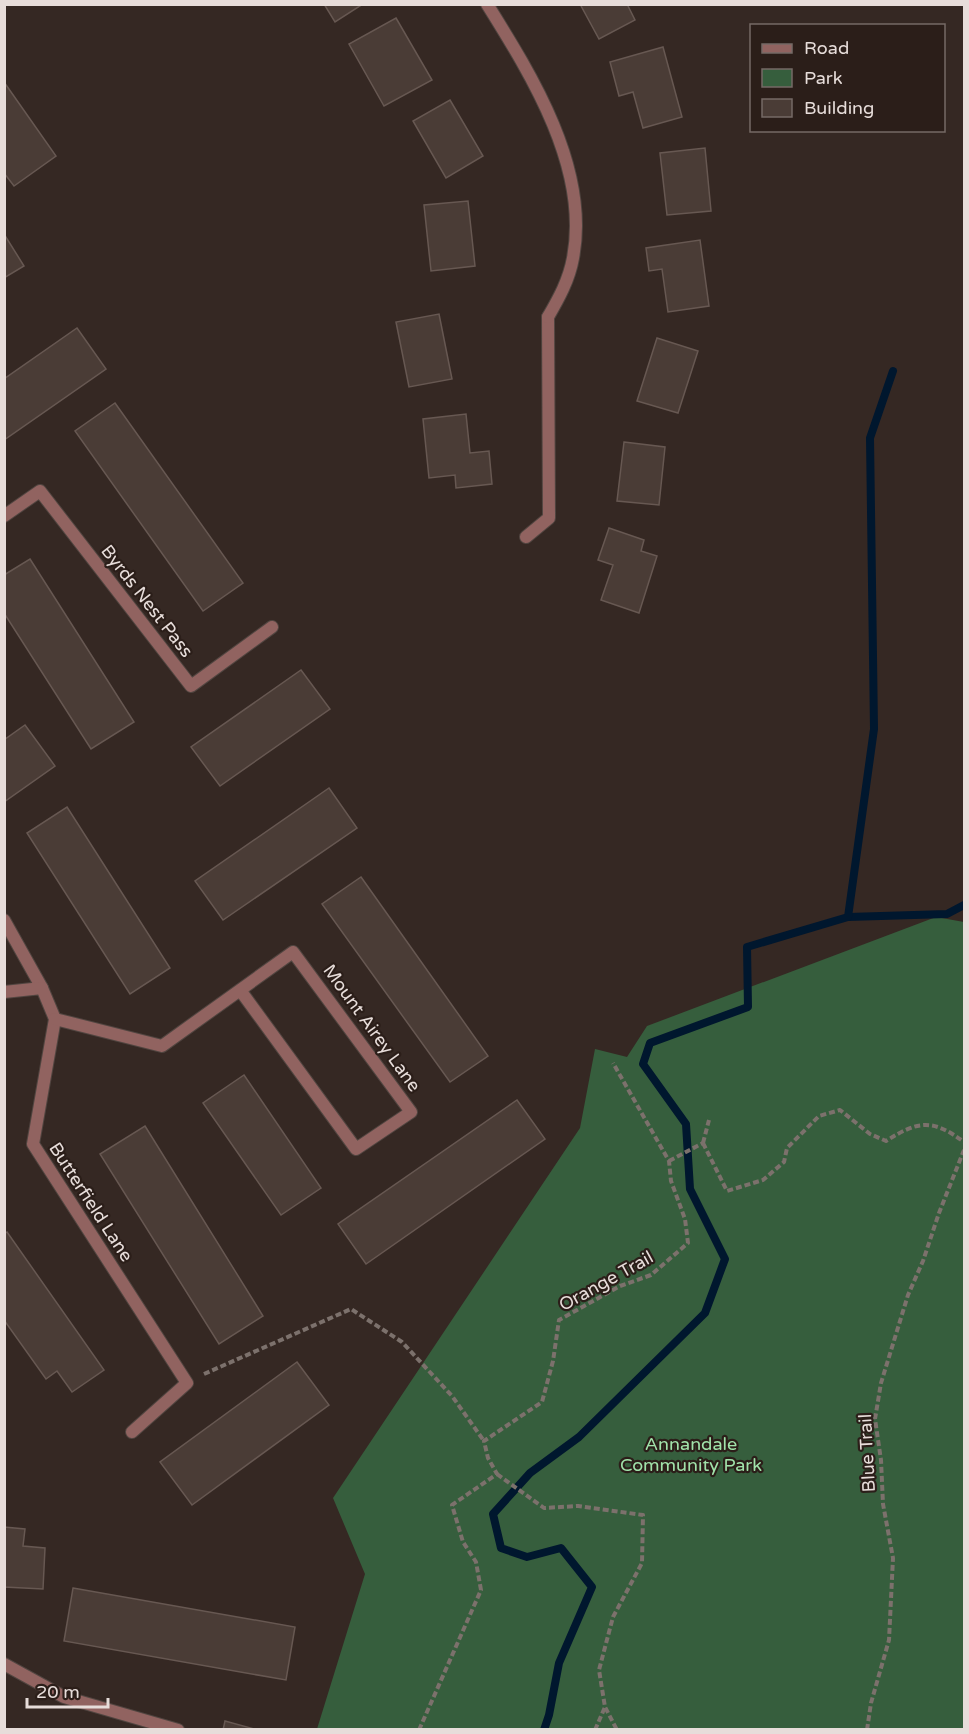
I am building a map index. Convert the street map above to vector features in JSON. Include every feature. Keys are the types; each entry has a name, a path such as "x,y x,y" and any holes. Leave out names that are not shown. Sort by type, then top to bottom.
{"street":[{"path":"487,4 540,92 558,135 571,183 576,230 573,258 564,289 548,316 549,518 526,537"},
{"name":"Byrds Nest Pass","path":"4,516 40,491 191,686 272,627"},
{"path":"4,920 42,988 55,1019"},
{"name":"Mount Airey Lane","path":"55,1019 162,1046 240,990 294,952 411,1112 356,1149 240,990"},
{"path":"4,992 42,988"},
{"name":"Butterfield Lane","path":"55,1019 33,1144 187,1383"},
{"path":"132,1432 187,1383"},
{"path":"4,1664 64,1697 178,1730"}],"path":[{"name":"Orange Trail","path":"484,1441 542,1402 554,1361 559,1320 620,1286 651,1275 688,1243 685,1220 672,1181 669,1161 613,1063"},
{"path":"709,1120 703,1143 727,1191 763,1180 784,1162 787,1148 819,1116 840,1110 870,1134 886,1141 902,1131 931,1124 942,1126 964,1142"},
{"path":"669,1161 703,1143"},
{"name":"Blue Trail","path":"867,1730 871,1703 889,1640 893,1558 883,1504 881,1460 875,1419 881,1383 908,1295 964,1150"},
{"path":"187,1383 225,1363 351,1309 402,1341 452,1396 484,1441 488,1458 497,1474 544,1508 578,1506 643,1515 642,1563 613,1617 599,1670 605,1707 617,1730"},
{"path":"419,1730 481,1590 476,1562 463,1542 452,1505 497,1474"},
{"path":"595,1730 605,1707"}],"green space":[{"name":"Annandale Community Park","path":"936,917 964,922 964,1729 317,1729 365,1574 333,1498 580,1128 595,1049 627,1057 647,1026"}],"building":[{"path":"324,4 363,4 335,22"},
{"path":"580,4 627,4 635,20 599,39"},
{"path":"396,18 432,80 384,106 349,44"},
{"path":"663,47 682,117 643,128 633,92 619,96 610,62"},
{"path":"4,82 56,156 14,186 4,173"},
{"path":"450,100 483,156 446,178 413,121"},
{"path":"705,148 711,211 667,215 660,153"},
{"path":"468,201 475,266 431,271 424,205"},
{"path":"4,234 24,266 4,278"},
{"path":"700,240 709,306 668,312 662,269 649,271 646,248"},
{"path":"439,314 452,379 409,387 396,322"},
{"path":"77,328 106,369 4,440 4,379"},
{"path":"657,338 698,351 678,413 637,401"},
{"path":"115,403 243,583 203,611 75,431"},
{"path":"466,414 470,453 489,451 492,484 456,488 455,475 429,478 423,419"},
{"path":"624,442 665,447 659,505 617,501"},
{"path":"609,528 644,540 641,551 657,556 639,613 601,600 613,565 598,560"},
{"path":"30,559 134,722 91,749 4,613 4,575"},
{"path":"301,670 330,709 220,786 191,747"},
{"path":"25,725 55,766 4,802 4,740"},
{"path":"329,788 357,828 223,920 195,881"},
{"path":"67,807 170,968 130,994 27,833"},
{"path":"361,877 488,1056 450,1082 322,904"},
{"path":"244,1075 321,1188 281,1215 203,1103"},
{"path":"517,1100 545,1139 366,1264 338,1224"},
{"path":"145,1126 263,1316 219,1344 100,1154"},
{"path":"7,1232 104,1370 72,1392 57,1371 46,1379 4,1320 4,1234"},
{"path":"297,1362 329,1405 192,1505 160,1462"},
{"path":"4,1527 25,1529 23,1546 45,1548 43,1589 4,1587"},
{"path":"73,1588 295,1627 286,1680 64,1641"},
{"path":"225,1721 258,1730 223,1730"}],"waterway":[{"path":"544,1730 559,1663 592,1587 561,1548 527,1557 501,1548 493,1514 530,1473 579,1437 705,1313 725,1259 690,1189 686,1124 643,1064 650,1043 748,1007 747,947 848,917 874,729 870,438 893,371"},
{"path":"848,917 947,914 964,905"}]}
